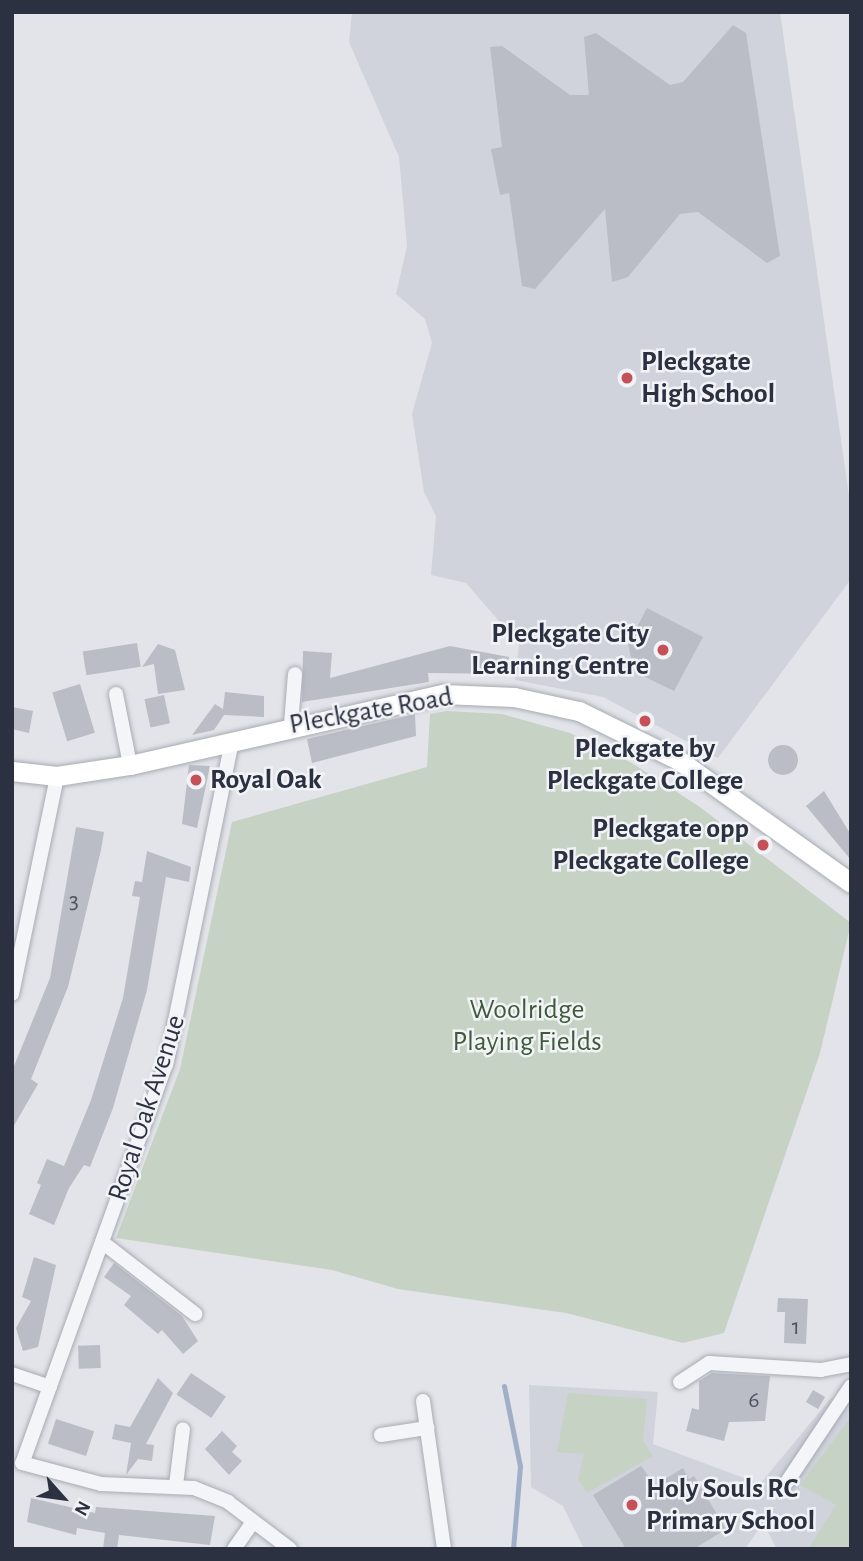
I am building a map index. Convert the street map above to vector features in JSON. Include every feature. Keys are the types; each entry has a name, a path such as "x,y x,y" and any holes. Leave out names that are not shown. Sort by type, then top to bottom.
{"main road":[{"name":"Pleckgate Road","path":"12,771 57,776 130,765 290,724 443,694 514,697 579,711 680,761 851,883"}],"street":[{"path":"290,724 295,674"},
{"path":"116,694 130,765"},
{"name":"Royal Oak Avenue","path":"176,1485 101,1484 22,1463 166,1064 232,741"},
{"path":"12,994 57,776"},
{"path":"102,1242 195,1314"},
{"path":"680,1381 709,1363 821,1370 851,1364"},
{"path":"12,1374 50,1387"},
{"path":"787,1482 851,1386"},
{"path":"423,1401 444,1549"},
{"path":"381,1435 427,1428"},
{"path":"183,1429 176,1485 228,1502 290,1549"},
{"path":"234,1549 253,1522"}],"shaded area":[{"name":"Pleckgate High School","path":"352,12 780,12 851,510 851,579 718,758 603,697 515,680 519,644 466,583 431,575 436,516 424,492 412,414 432,343 425,319 396,294 407,246 399,157 349,42"},
{"path":"529,1385 658,1392 653,1444 760,1484 831,1398 851,1402 851,1549 777,1549 763,1523 745,1549 584,1549 563,1506 531,1487"}],"green space":[{"name":"Woolridge Playing Fields","path":"447,711 502,714 570,733 632,763 700,807 851,923 820,1053 724,1333 683,1343 566,1313 398,1289 332,1270 116,1238 180,1069 232,822 427,767 430,714"},
{"path":"568,1393 647,1399 643,1441 653,1456 587,1493 578,1480 584,1454 557,1452"},
{"path":"851,1417 851,1549 808,1549 836,1505 800,1485"}],"building":[{"path":"733,25 746,33 780,256 767,263 698,212 680,214 628,277 612,282 605,209 535,289 522,286 509,193 500,195 491,149 502,147 490,47 502,46 570,95 589,95 584,37 596,33 670,85 683,82"},
{"name":"Pleckgate City Learning Centre","path":"647,608 703,637 674,691 635,672 628,644"},
{"path":"137,643 141,667 86,675 83,652"},
{"path":"158,644 175,650 185,690 158,694 154,664 142,667"},
{"path":"450,646 509,657 508,674 428,673 429,682 302,702 303,651 332,653 330,678"},
{"path":"80,684 95,733 67,741 52,692"},
{"path":"225,692 264,696 264,717 224,715 214,730 192,735 215,704 223,709"},
{"path":"164,695 170,723 150,728 144,699"},
{"path":"12,707 33,711 29,733 12,729"},
{"path":"415,714 416,736 312,763 307,739"},
{"path":"783,745 789,746 797,754 797,766 789,774 783,775 777,774 769,766 768,760 769,754 777,746"},
{"path":"189,765 210,766 197,828 182,824"},
{"path":"824,791 851,835 851,860 806,806"},
{"path":"76,827 104,832 101,850 68,987 31,1079 38,1084 12,1129 12,1071 50,978"},
{"path":"147,851 191,867 189,882 166,877 147,990 113,1108 90,1167 84,1165 69,1188 54,1225 29,1214 41,1185 37,1183 47,1159 64,1166 91,1100 123,998 140,897 132,896 135,881 142,882"},
{"path":"34,1257 56,1265 38,1347 23,1351 16,1328 31,1301 22,1297"},
{"path":"114,1263 182,1316 198,1341 183,1354 162,1330 158,1334 124,1305 131,1296 104,1277"},
{"path":"778,1298 808,1299 806,1344 784,1343 785,1312 777,1312"},
{"path":"100,1345 101,1368 79,1369 78,1346"},
{"path":"191,1373 226,1396 211,1418 176,1395"},
{"path":"712,1373 770,1376 765,1421 729,1422 724,1441 686,1431 692,1408 699,1410 699,1381"},
{"path":"158,1378 173,1393 146,1444 154,1445 152,1461 138,1459 126,1475 131,1443 112,1439 115,1424 130,1427"},
{"path":"813,1390 825,1397 818,1409 806,1402"},
{"path":"56,1419 94,1431 86,1456 48,1444"},
{"path":"222,1431 237,1446 232,1452 242,1461 229,1475 205,1449"},
{"name":"Holy Souls RC Primary School","path":"641,1466 655,1485 683,1468 689,1479 694,1476 726,1529 694,1549 626,1549 593,1495"},
{"path":"31,1498 95,1513 96,1507 215,1516 210,1545 119,1535 117,1549 103,1549 105,1533 77,1528 76,1535 27,1522"}],"waterway":[{"path":"504,1386 520,1466 513,1549"}],"place":[{"name":"Pleckgate High School","path":"627,378"},
{"name":"Pleckgate City Learning Centre","path":"663,650"},
{"name":"Pleckgate by Pleckgate College","path":"645,721"},
{"name":"Royal Oak","path":"196,780"},
{"name":"Pleckgate opp Pleckgate College","path":"763,845"},
{"name":"Holy Souls RC Primary School","path":"632,1505"}]}
